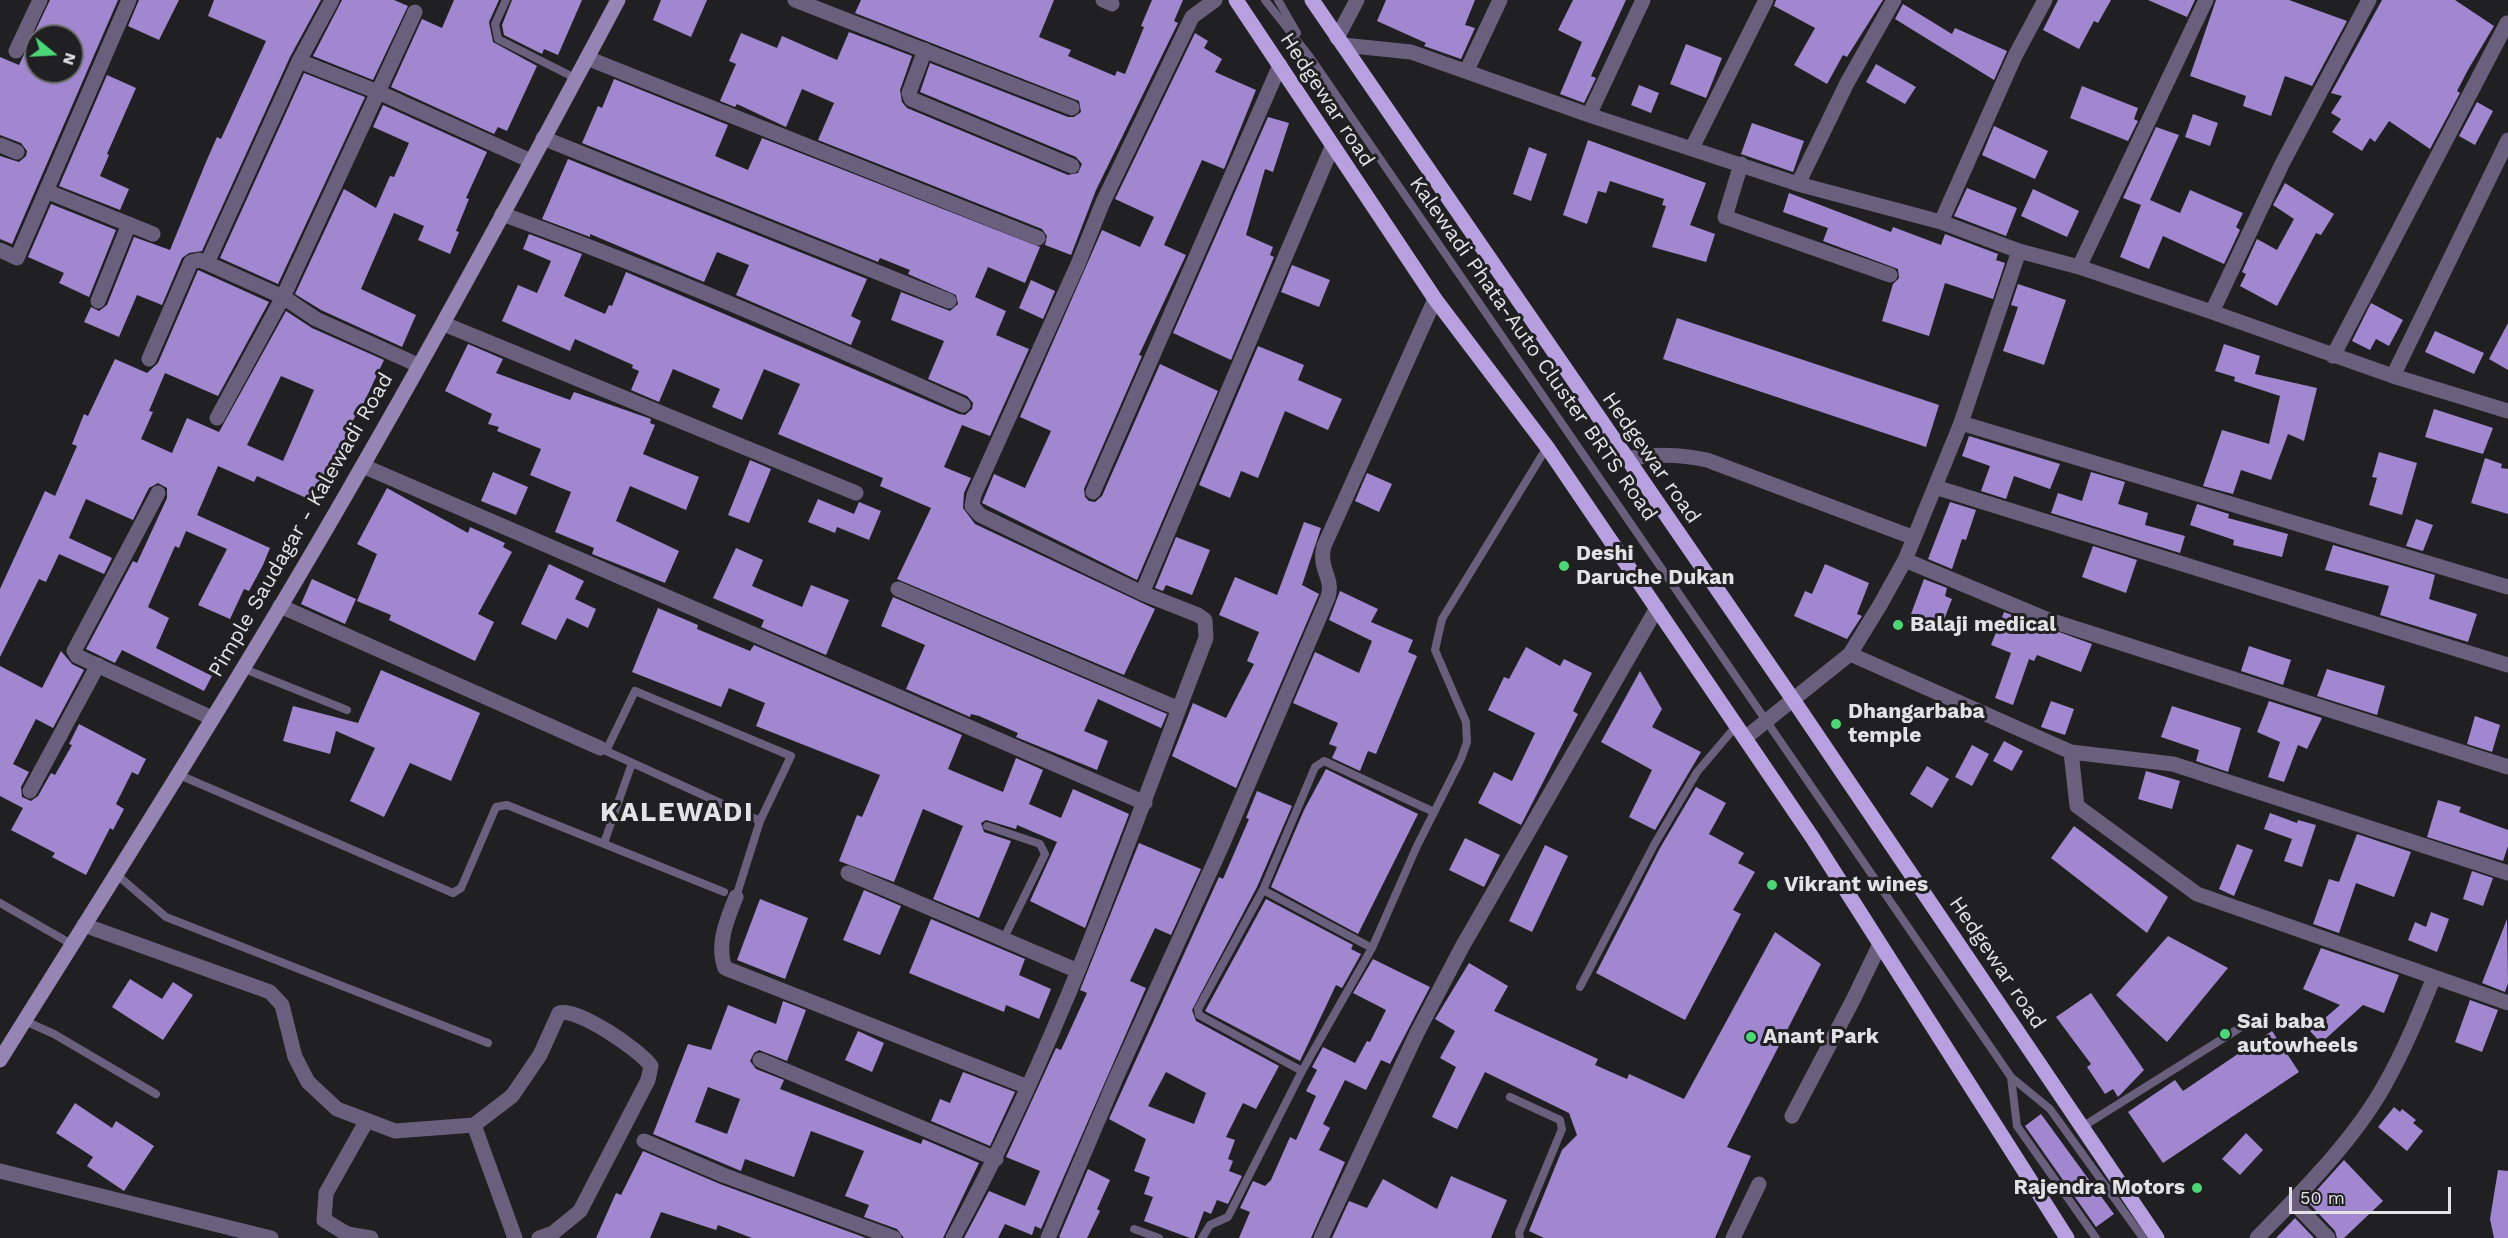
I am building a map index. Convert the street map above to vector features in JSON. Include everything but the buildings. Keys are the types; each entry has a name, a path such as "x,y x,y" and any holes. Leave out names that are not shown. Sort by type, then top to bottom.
{"main road":[{"name":"Hedgewar road","path":"1236,0 1435,299 1547,447 1741,732 1880,944 2067,1238"},
{"name":"Hedgewar road","path":"1312,0 1794,701 2157,1238"},
{"name":"Pimple Saudagar - Kalewadi Road","path":"0,1060 212,718 363,466 418,365 444,324 587,58 615,1"}],"street":[{"path":"16,51 40,0"},
{"path":"0,250 17,258 129,0"},
{"path":"207,262 299,61 332,0"},
{"path":"795,0 1072,108"},
{"path":"953,1238 996,1159 1078,971 1146,802 1206,638 1205,620 1142,593 980,515 972,506 974,495 1078,264 1108,191 1192,17 1215,0"},
{"path":"1358,0 1340,41 1411,52 1589,115 1798,184 1941,222 2019,251 2079,267 2212,312 2333,356 2508,411"},
{"path":"1467,70 1500,0"},
{"path":"1589,115 1644,0"},
{"path":"1692,148 1766,0"},
{"path":"1798,184 1847,83 1894,0"},
{"path":"1941,222 2015,56 2045,0"},
{"path":"2079,267 2206,0"},
{"path":"2212,312 2282,164 2369,0"},
{"path":"217,418 283,297 415,12"},
{"path":"2333,356 2506,23"},
{"path":"925,50 909,93 911,99 1072,166"},
{"path":"587,58 1038,238"},
{"path":"299,61 378,92 531,161"},
{"path":"1093,492 1280,66"},
{"path":"543,138 949,302"},
{"path":"2393,376 2508,140"},
{"path":"0,145 17,152"},
{"path":"1142,593 1332,147"},
{"path":"1741,164 1725,217 1890,275"},
{"path":"46,191 153,234"},
{"path":"502,214 592,246 750,311 963,405"},
{"path":"98,300 129,224"},
{"path":"1741,732 1768,721 1850,654 1905,560 1912,537 1961,423 2019,251"},
{"path":"149,359 191,262 199,260 283,297 316,319 418,365"},
{"path":"1048,1238 1116,1078 1220,850 1328,597 1329,581 1322,566 1324,546 1435,299"},
{"path":"444,324 856,493"},
{"path":"1961,423 2508,587"},
{"path":"1626,459 1658,454 1707,460 1912,537"},
{"path":"363,466 1146,802"},
{"path":"1935,487 2508,665"},
{"path":"158,493 75,645 74,651 77,656 212,718"},
{"path":"1905,560 2046,619 2508,767"},
{"path":"898,589 1179,709"},
{"path":"280,606 603,750"},
{"path":"1321,1238 1418,1032 1462,947 1657,608"},
{"path":"1850,654 2071,752 2173,764 2508,873"},
{"path":"30,791 98,665"},
{"path":"2071,752 2077,806 2197,894 2508,1003"},
{"path":"848,873 1078,971"},
{"path":"730,895 721,957 725,968 1028,1087"},
{"path":"84,925 278,997 295,1057 308,1082 337,1109 366,1122 395,1131 474,1125 512,1096 540,1055 559,1012 565,1011 584,1018 644,1055 651,1066 648,1080 580,1211 553,1233 539,1238"},
{"path":"1791,1116 1880,944"},
{"path":"2257,1238 2293,1202 2365,1116 2384,1088 2434,977"},
{"path":"759,1060 996,1159"},
{"path":"366,1122 326,1193 324,1220 347,1234 371,1238"},
{"path":"474,1125 515,1238"},
{"path":"644,1141 723,1175 894,1238"},
{"path":"0,1171 271,1238"},
{"path":"1733,1238 1759,1184"},
{"path":"2293,1202 2328,1238"}],"lane":[{"path":"506,0 495,24 498,39 575,78"},
{"name":"Kalewadi Phata-Auto Cluster BRTS Road","path":"1265,0 1310,57 2011,1077 2050,1108 2143,1238"},
{"name":"Kalewadi Phata-Auto Cluster BRTS Road","path":"1278,0 1310,57"},
{"path":"1202,1238 1210,1225 1228,1217 1302,1071 1372,948 1467,742 1466,722 1435,650 1437,634 1442,619 1547,447"},
{"path":"242,668 347,710"},
{"path":"177,774 453,893 461,888 496,807 507,805 730,895 760,821 791,756 635,691 603,750 760,821"},
{"path":"1580,987 1654,845 1696,772 1741,732"},
{"path":"1302,1071 1199,1015 1198,1009 1263,890 1316,766 1324,761 1434,812"},
{"path":"604,843 632,763"},
{"path":"987,826 1040,844 1045,854 1003,940"},
{"path":"116,874 166,917 488,1043"},
{"path":"1263,890 1372,948"},
{"path":"0,903 73,945"},
{"path":"2082,1127 2254,1019"},
{"path":"25,1021 54,1034 156,1094"},
{"name":"Kalewadi Phata-Auto Cluster BRTS Road","path":"2011,1077 2017,1126 2096,1238"},
{"path":"1509,1097 1560,1120 1562,1129 1518,1233 1520,1238"},
{"path":"1134,1229 1159,1238"}],"place":[{"name":"Deshi Daruche Dukan","path":"1564,566"},
{"name":"Balaji medical","path":"1898,625"},
{"name":"Dhangarbaba temple","path":"1836,724"},
{"name":"Vikrant wines","path":"1772,885"},
{"name":"Sai baba autowheels","path":"2225,1034"},
{"name":"Anant Park","path":"1751,1037"},
{"name":"Rajendra Motors","path":"2197,1188"}],"district":[{"name":"KALEWADI","path":"677,813"}]}
